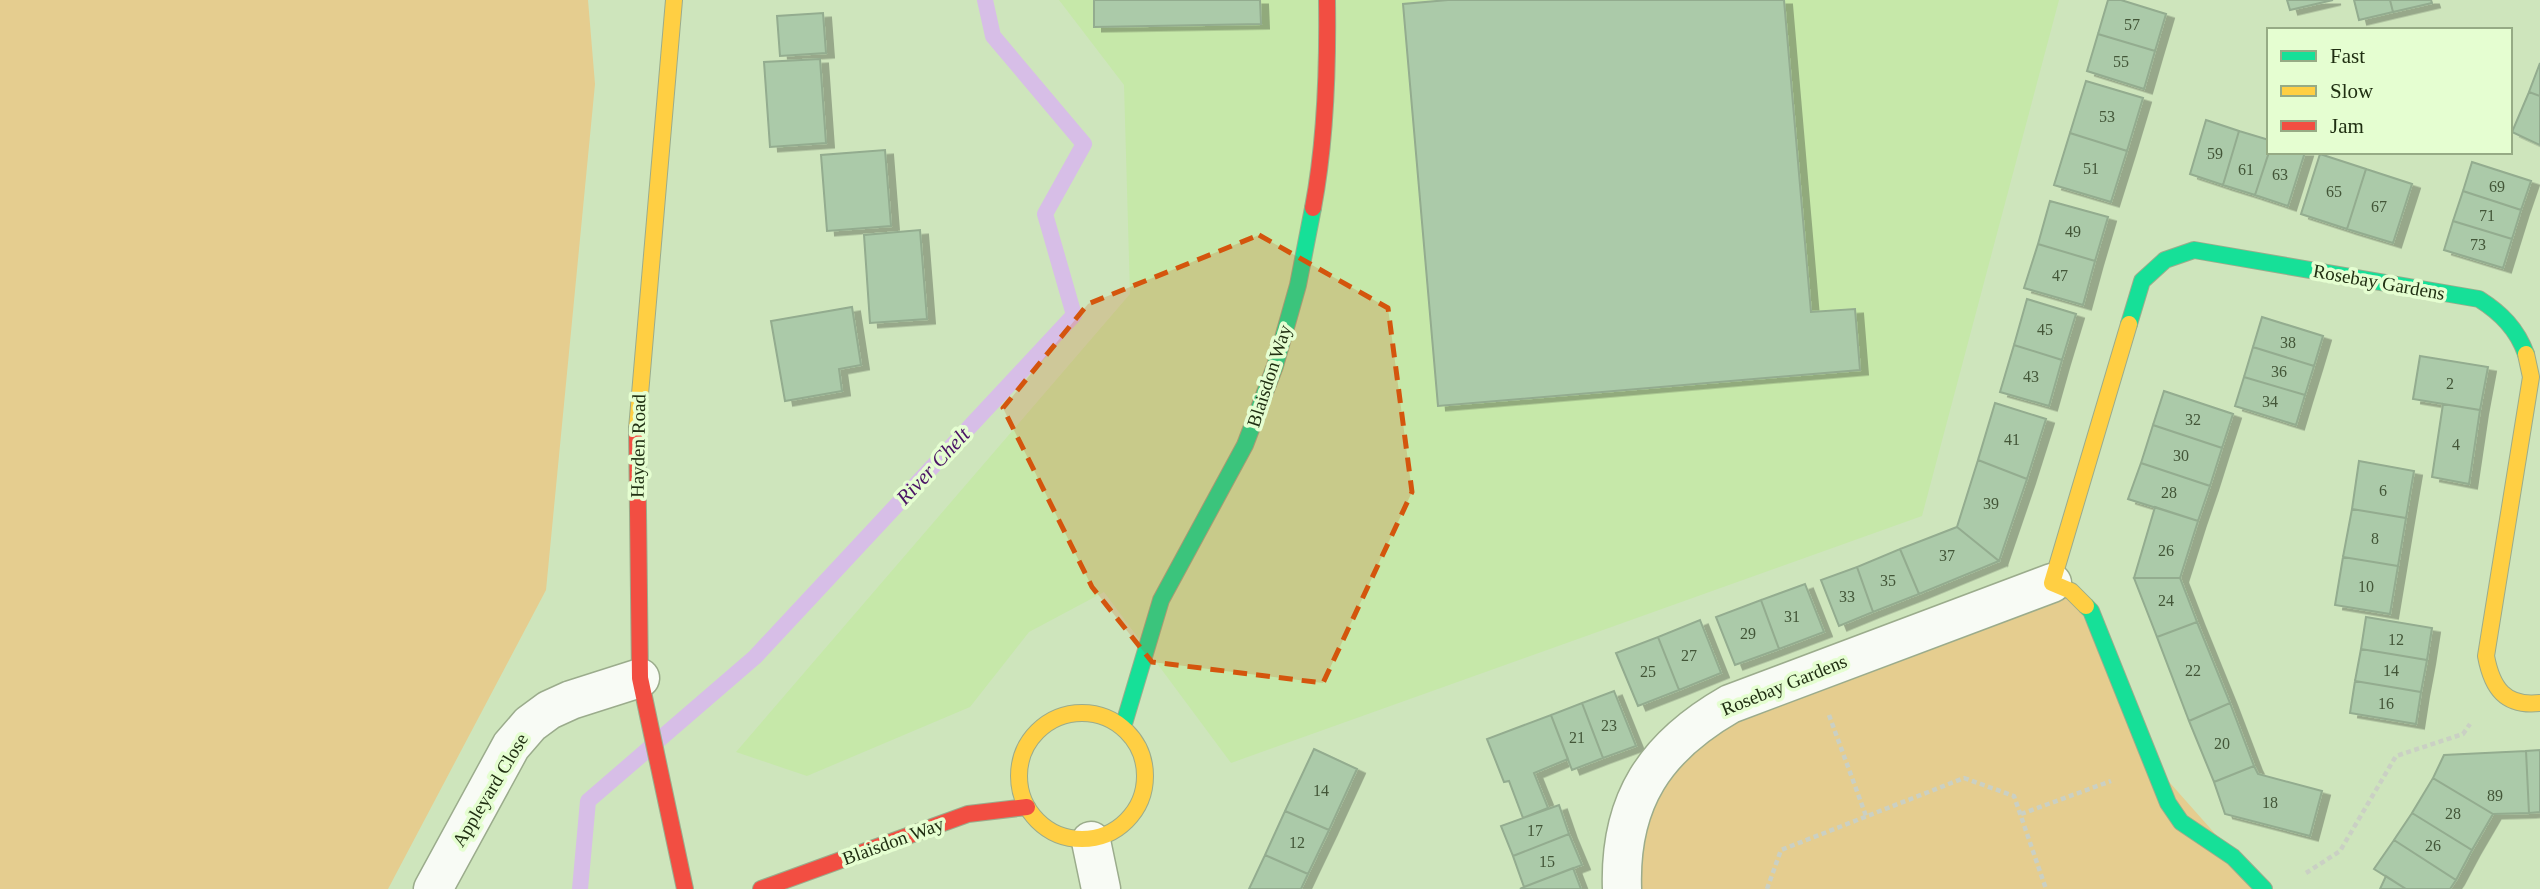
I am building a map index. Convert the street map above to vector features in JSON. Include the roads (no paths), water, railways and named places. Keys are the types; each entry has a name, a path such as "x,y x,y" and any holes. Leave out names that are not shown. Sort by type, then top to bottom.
{"street":[{"name":"Hayden Road","path":"674,0 637,409 643,693 685,889"},
{"name":"Blaisdon Way","path":"1123,727 1161,600 1245,445 1275,366 1294,296 1314,202 1328,52 1327,0"},
{"name":"Rosebay Gardens","path":"1622,889 1621,863 1625,832 1635,803 1651,772 1672,745 1699,722 1730,704 2052,583 2142,281 2162,261 2181,251 2194,250 2479,299 2497,309 2511,324 2522,340 2529,358 2531,376 2486,656 2488,671 2505,696 2518,704 2540,704"},
{"path":"2052,583 2071,591 2091,611 2168,803 2181,822 2232,857 2264,889"},
{"name":"Appleyard Close","path":"433,889 512,746 530,724 549,710 571,700 643,693"},
{"path":"1091,713 1123,727 1141,750 1146,779 1140,804 1125,824 1091,841 1053,833 1027,807 1018,778 1025,748 1042,727 1067,714 1091,713"},
{"name":"Blaisdon Way","path":"761,889 968,814 1027,807"},
{"path":"1091,841 1101,889"}],"waterway":[{"name":"River Chelt","path":"580,889 588,801 755,657 1074,315 1045,214 1084,144 993,36 985,0"}]}
